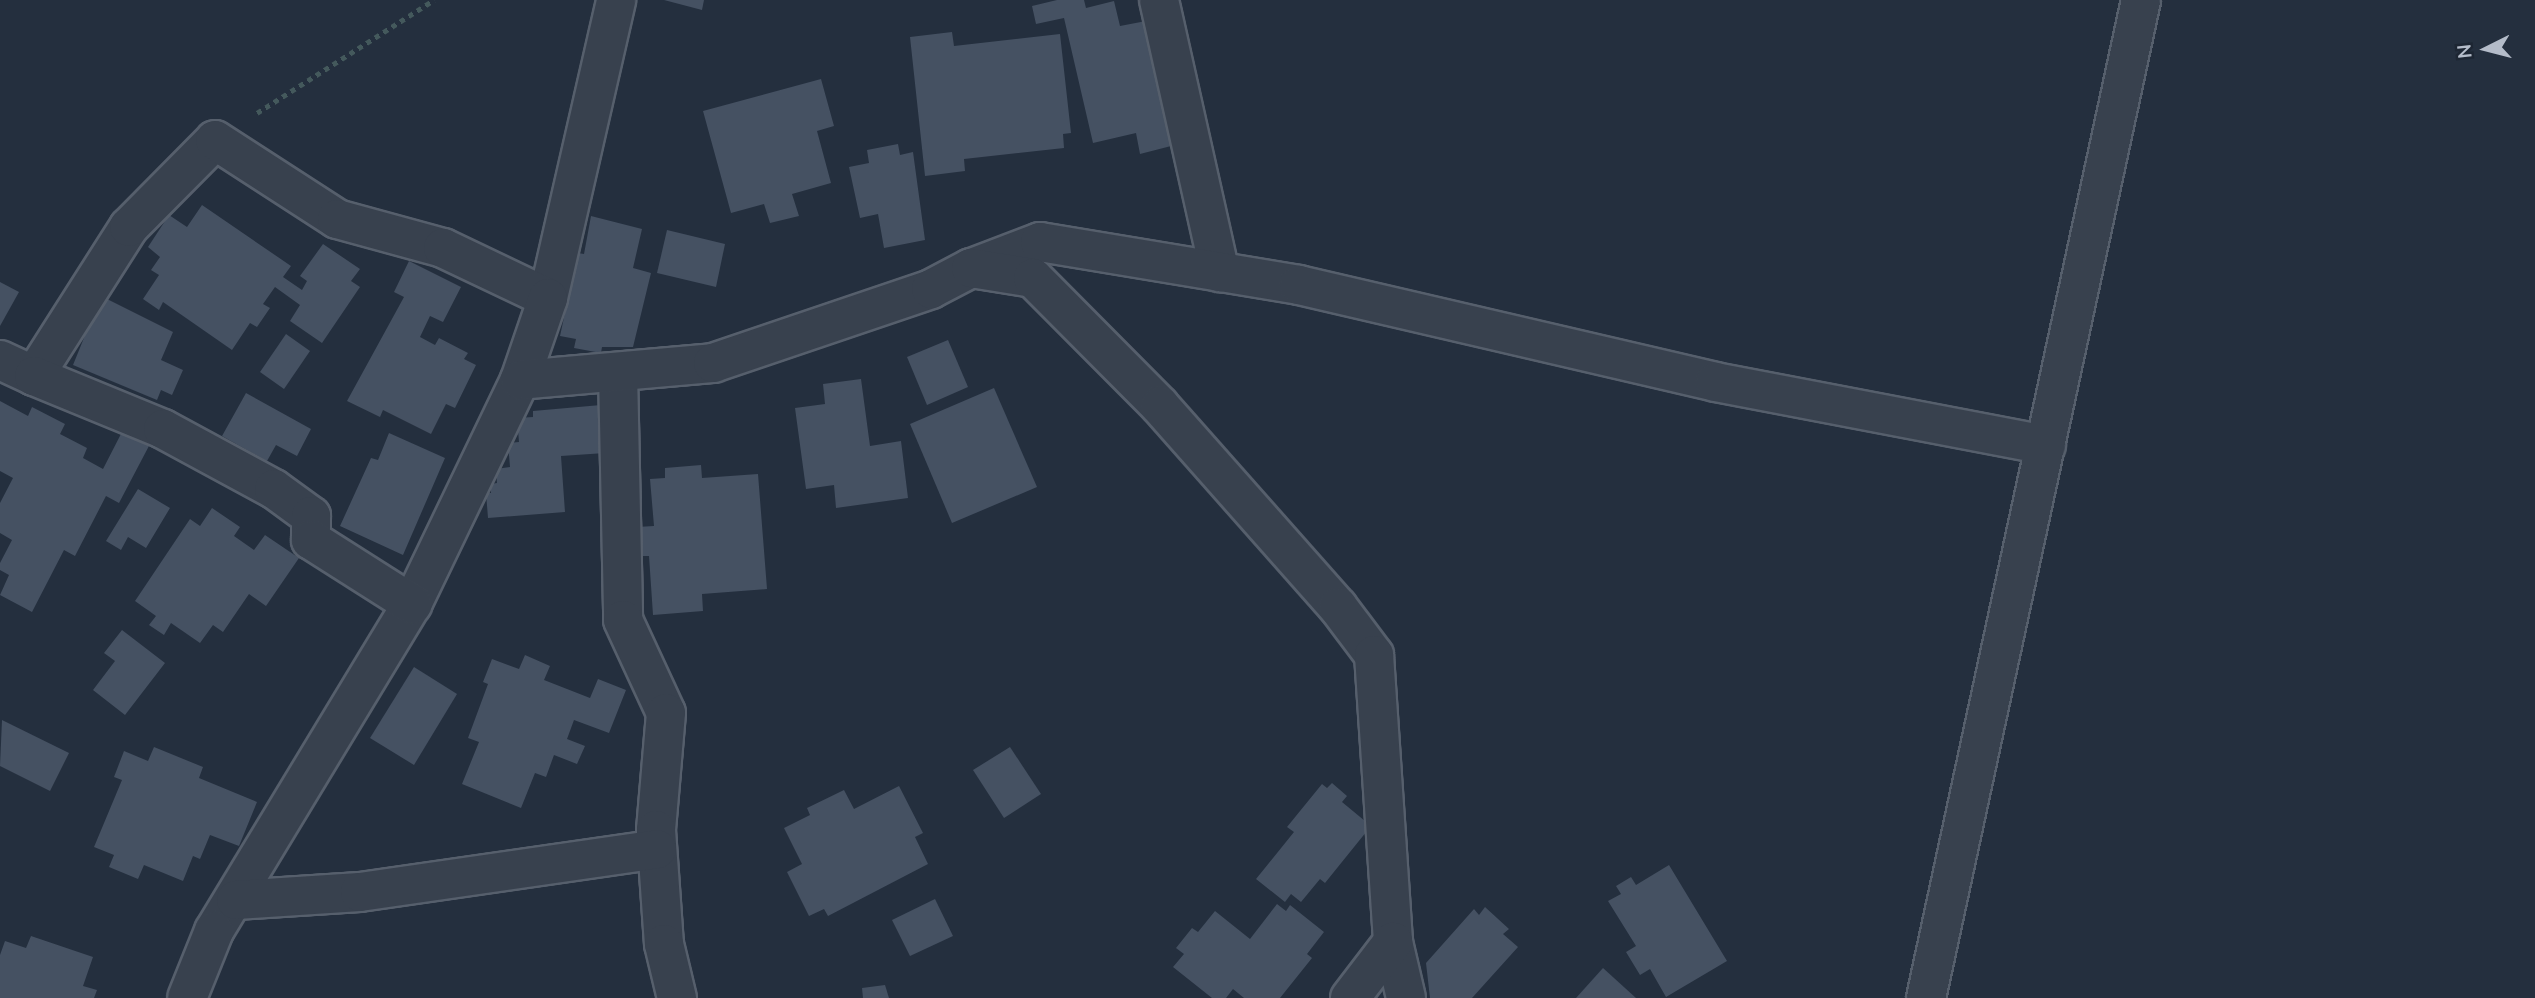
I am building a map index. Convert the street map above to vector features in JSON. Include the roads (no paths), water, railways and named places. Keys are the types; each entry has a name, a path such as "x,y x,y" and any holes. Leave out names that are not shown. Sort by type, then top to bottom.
{"street":[{"path":"187,998 214,931 236,900 412,604 520,380 548,298 616,0"},
{"path":"1160,0 1220,272"},
{"path":"1926,998 2141,0"},
{"path":"34,376 129,226 215,140 337,219 443,248 548,298"},
{"path":"520,380 713,363 931,289 971,268 1040,242 1299,285 1715,382 2046,445"},
{"path":"971,268 1033,278 1073,315 1338,607 1374,655 1393,942 1406,998"},
{"path":"0,360 163,429 275,489 311,516 310,540 412,604"},
{"path":"618,372 623,620 666,713 657,849 664,944 677,998"},
{"path":"236,900 360,892 657,849"},
{"path":"1350,998 1393,942"}]}
